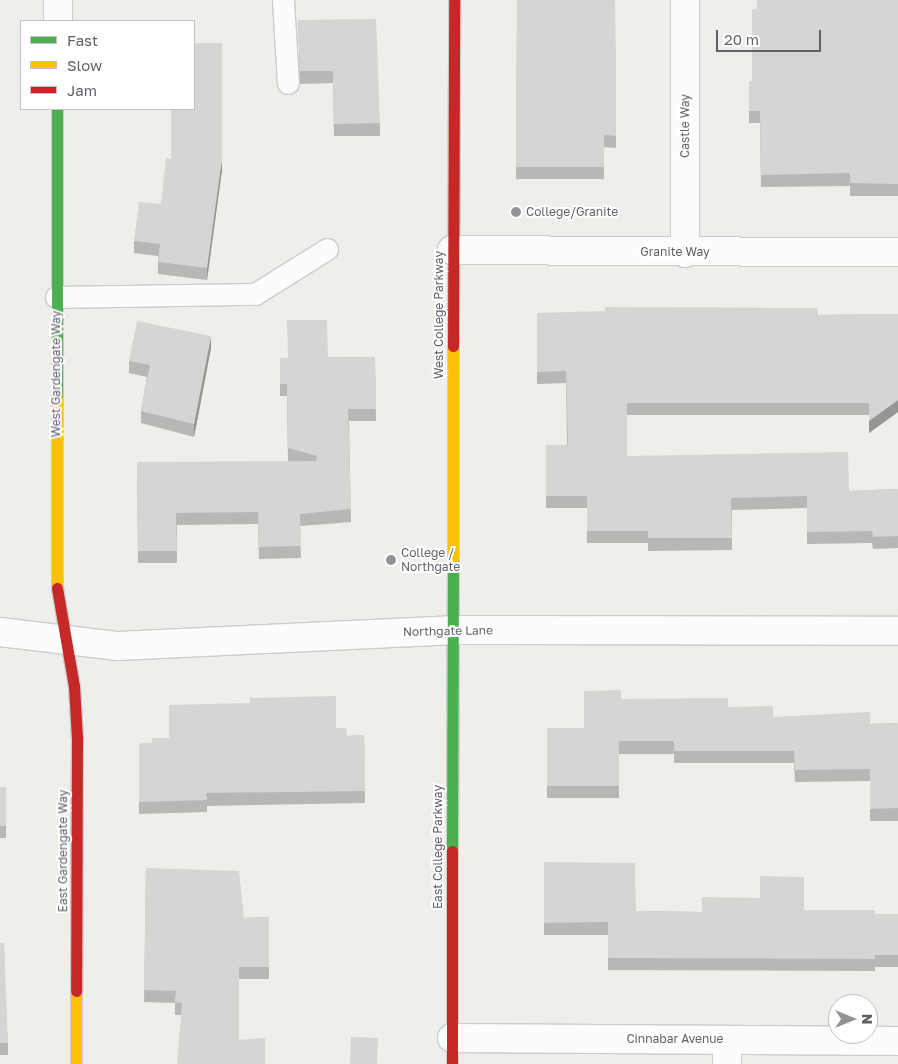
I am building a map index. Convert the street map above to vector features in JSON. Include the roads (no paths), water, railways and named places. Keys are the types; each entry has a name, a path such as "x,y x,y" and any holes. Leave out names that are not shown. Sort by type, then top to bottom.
{"main road":[{"name":"West College Parkway","path":"452,630 454,0"},
{"name":"West Gardengate Way","path":"57,110 57,598 66,638"},
{"name":"East College Parkway","path":"452,630 452,1051"},
{"name":"East Gardengate Way","path":"66,638 74,686 77,738 76,1064"}],"street":[{"path":"58,0 58,20"},
{"name":"Castle Way","path":"685,0 686,253"},
{"name":"Granite Way","path":"452,250 686,253 898,252"},
{"name":"Northgate Lane","path":"0,632 66,638 118,646 452,630 898,631"},
{"name":"Cinnabar Avenue","path":"452,1051 727,1052 898,1042"}],"lane":[{"path":"283,0 288,83"},
{"path":"56,297 255,294 327,249"}],"place":[{"name":"College/Granite","path":"516,212"},
{"name":"College / Northgate","path":"391,560"}]}
